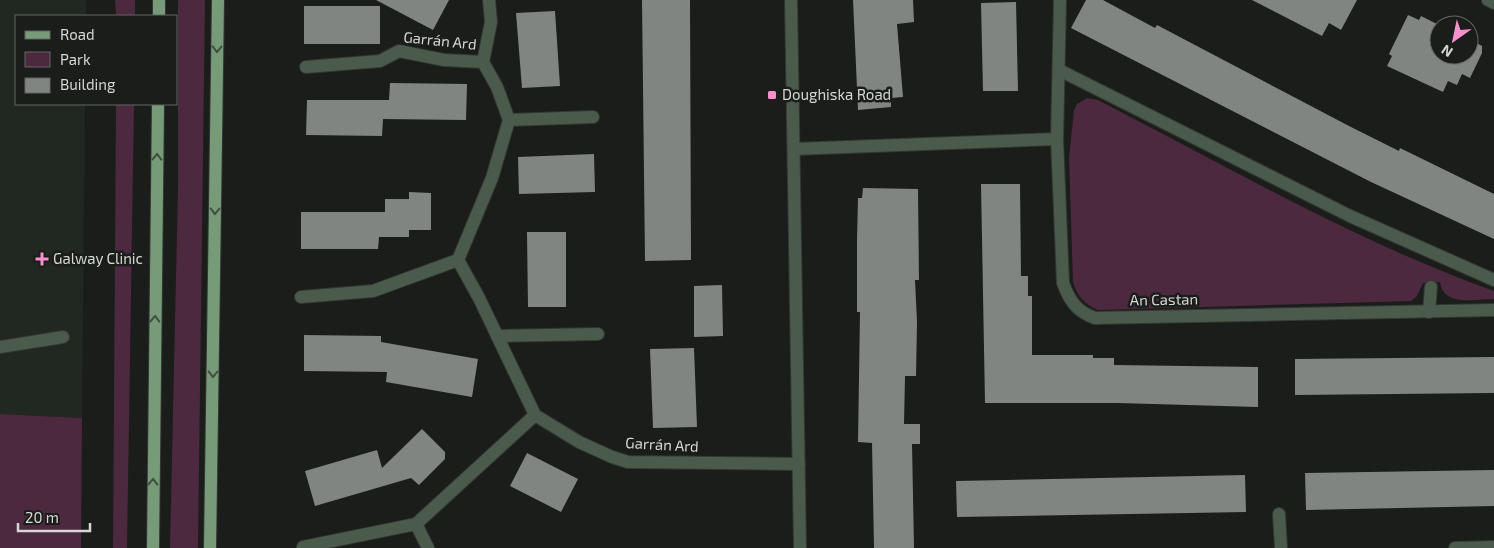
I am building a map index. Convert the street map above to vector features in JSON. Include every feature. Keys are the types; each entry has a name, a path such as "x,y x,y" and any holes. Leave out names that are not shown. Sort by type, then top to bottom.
{"main road":[{"path":"159,0 159,15"},
{"path":"210,548 218,0"},
{"path":"153,548 158,105"}],"street":[{"name":"Garrán Ard","path":"489,0 491,22 483,62 497,87 509,120"},
{"path":"791,0 800,548"},
{"name":"An Castan","path":"1060,0 1057,139 1063,283 1068,298 1085,315 1094,318 1494,310"},
{"path":"1488,0 1494,2"},
{"name":"Garrán Ard","path":"306,67 380,61 399,51 444,60 483,62"},
{"path":"1059,70 1350,216 1494,280"},
{"path":"301,297 373,291 458,260 492,178 509,120 593,117"},
{"path":"794,149 1057,139"},
{"path":"303,547 416,524 535,415 479,298 458,260"},
{"path":"1429,312 1432,287"},
{"path":"496,336 598,334"},
{"path":"0,347 63,337"},
{"name":"Garrán Ard","path":"535,415 579,442 612,458 628,462 799,464"},
{"path":"1279,514 1281,548"},
{"path":"416,524 428,548"},
{"path":"1455,548 1494,547"}],"shaded area":[{"name":"Galway Clinic","path":"0,0 86,0 86,15 15,15 15,105 85,105 82,418 0,414"}],"green space":[{"path":"115,0 135,0 135,15 116,15"},
{"path":"178,0 205,0 198,548 170,548 178,187"},
{"path":"1087,98 1098,100 1343,227 1393,250 1494,291 1494,299 1461,300 1454,298 1442,290 1440,282 1423,283 1417,296 1411,301 1098,310 1093,308 1082,299 1073,282 1069,158 1074,110 1077,104"},
{"path":"116,105 134,105 127,548 113,548"},
{"path":"0,414 82,418 81,548 0,548"}],"building":[{"path":"376,0 449,0 433,30"},
{"path":"642,0 690,0 691,260 645,261"},
{"path":"853,0 913,0 914,22 897,24 903,97 891,98 891,107 858,110"},
{"path":"1086,0 1103,0 1155,28 1157,25 1349,126 1399,151 1400,148 1494,194 1494,239 1371,182 1071,28"},
{"path":"1252,0 1357,0 1341,30 1329,23 1322,36"},
{"path":"1016,2 1018,91 983,91 981,3"},
{"path":"304,6 380,6 380,44 304,44"},
{"path":"555,11 560,86 522,88 516,13"},
{"path":"1408,15 1419,20 1421,16 1429,20 1429,65 1476,65 1470,78 1462,74 1457,85 1448,81 1443,92 1387,66 1392,56 1389,54"},
{"path":"1479,44 1482,46 1482,53 1479,59"},
{"path":"390,83 467,84 466,120 383,119 382,136 306,135 307,100 389,100"},
{"path":"594,154 595,192 519,194 518,157"},
{"path":"981,184 1020,184 1021,276 1028,276 1028,296 1032,296 1032,355 1093,355 1093,358 1114,358 1114,365 1258,367 1258,407 1118,403 985,403"},
{"path":"863,188 918,189 919,280 915,280 917,322 916,376 905,376 904,424 920,424 920,444 912,444 914,548 874,548 872,443 858,442 860,312 857,312 857,240 858,198 862,198"},
{"path":"409,192 431,193 431,230 409,230 409,237 379,237 378,249 301,249 301,212 385,212 385,199 409,199"},
{"path":"527,232 566,232 566,307 528,307"},
{"path":"722,285 723,336 694,337 694,286"},
{"path":"304,335 381,336 381,342 478,359 472,397 386,382 387,372 304,371"},
{"path":"694,348 697,427 653,428 650,349"},
{"path":"1494,357 1494,393 1295,395 1295,359"},
{"path":"422,429 445,452 445,459 419,485 411,478 315,506 305,471 377,450 382,468"},
{"path":"527,453 578,479 561,512 510,486"},
{"path":"1494,470 1494,506 1306,510 1305,473"},
{"path":"1245,475 1246,512 957,517 956,481"}],"place":[{"name":"Doughiska Road","path":"772,95"},
{"name":"Galway Clinic","path":"42,259"}]}
